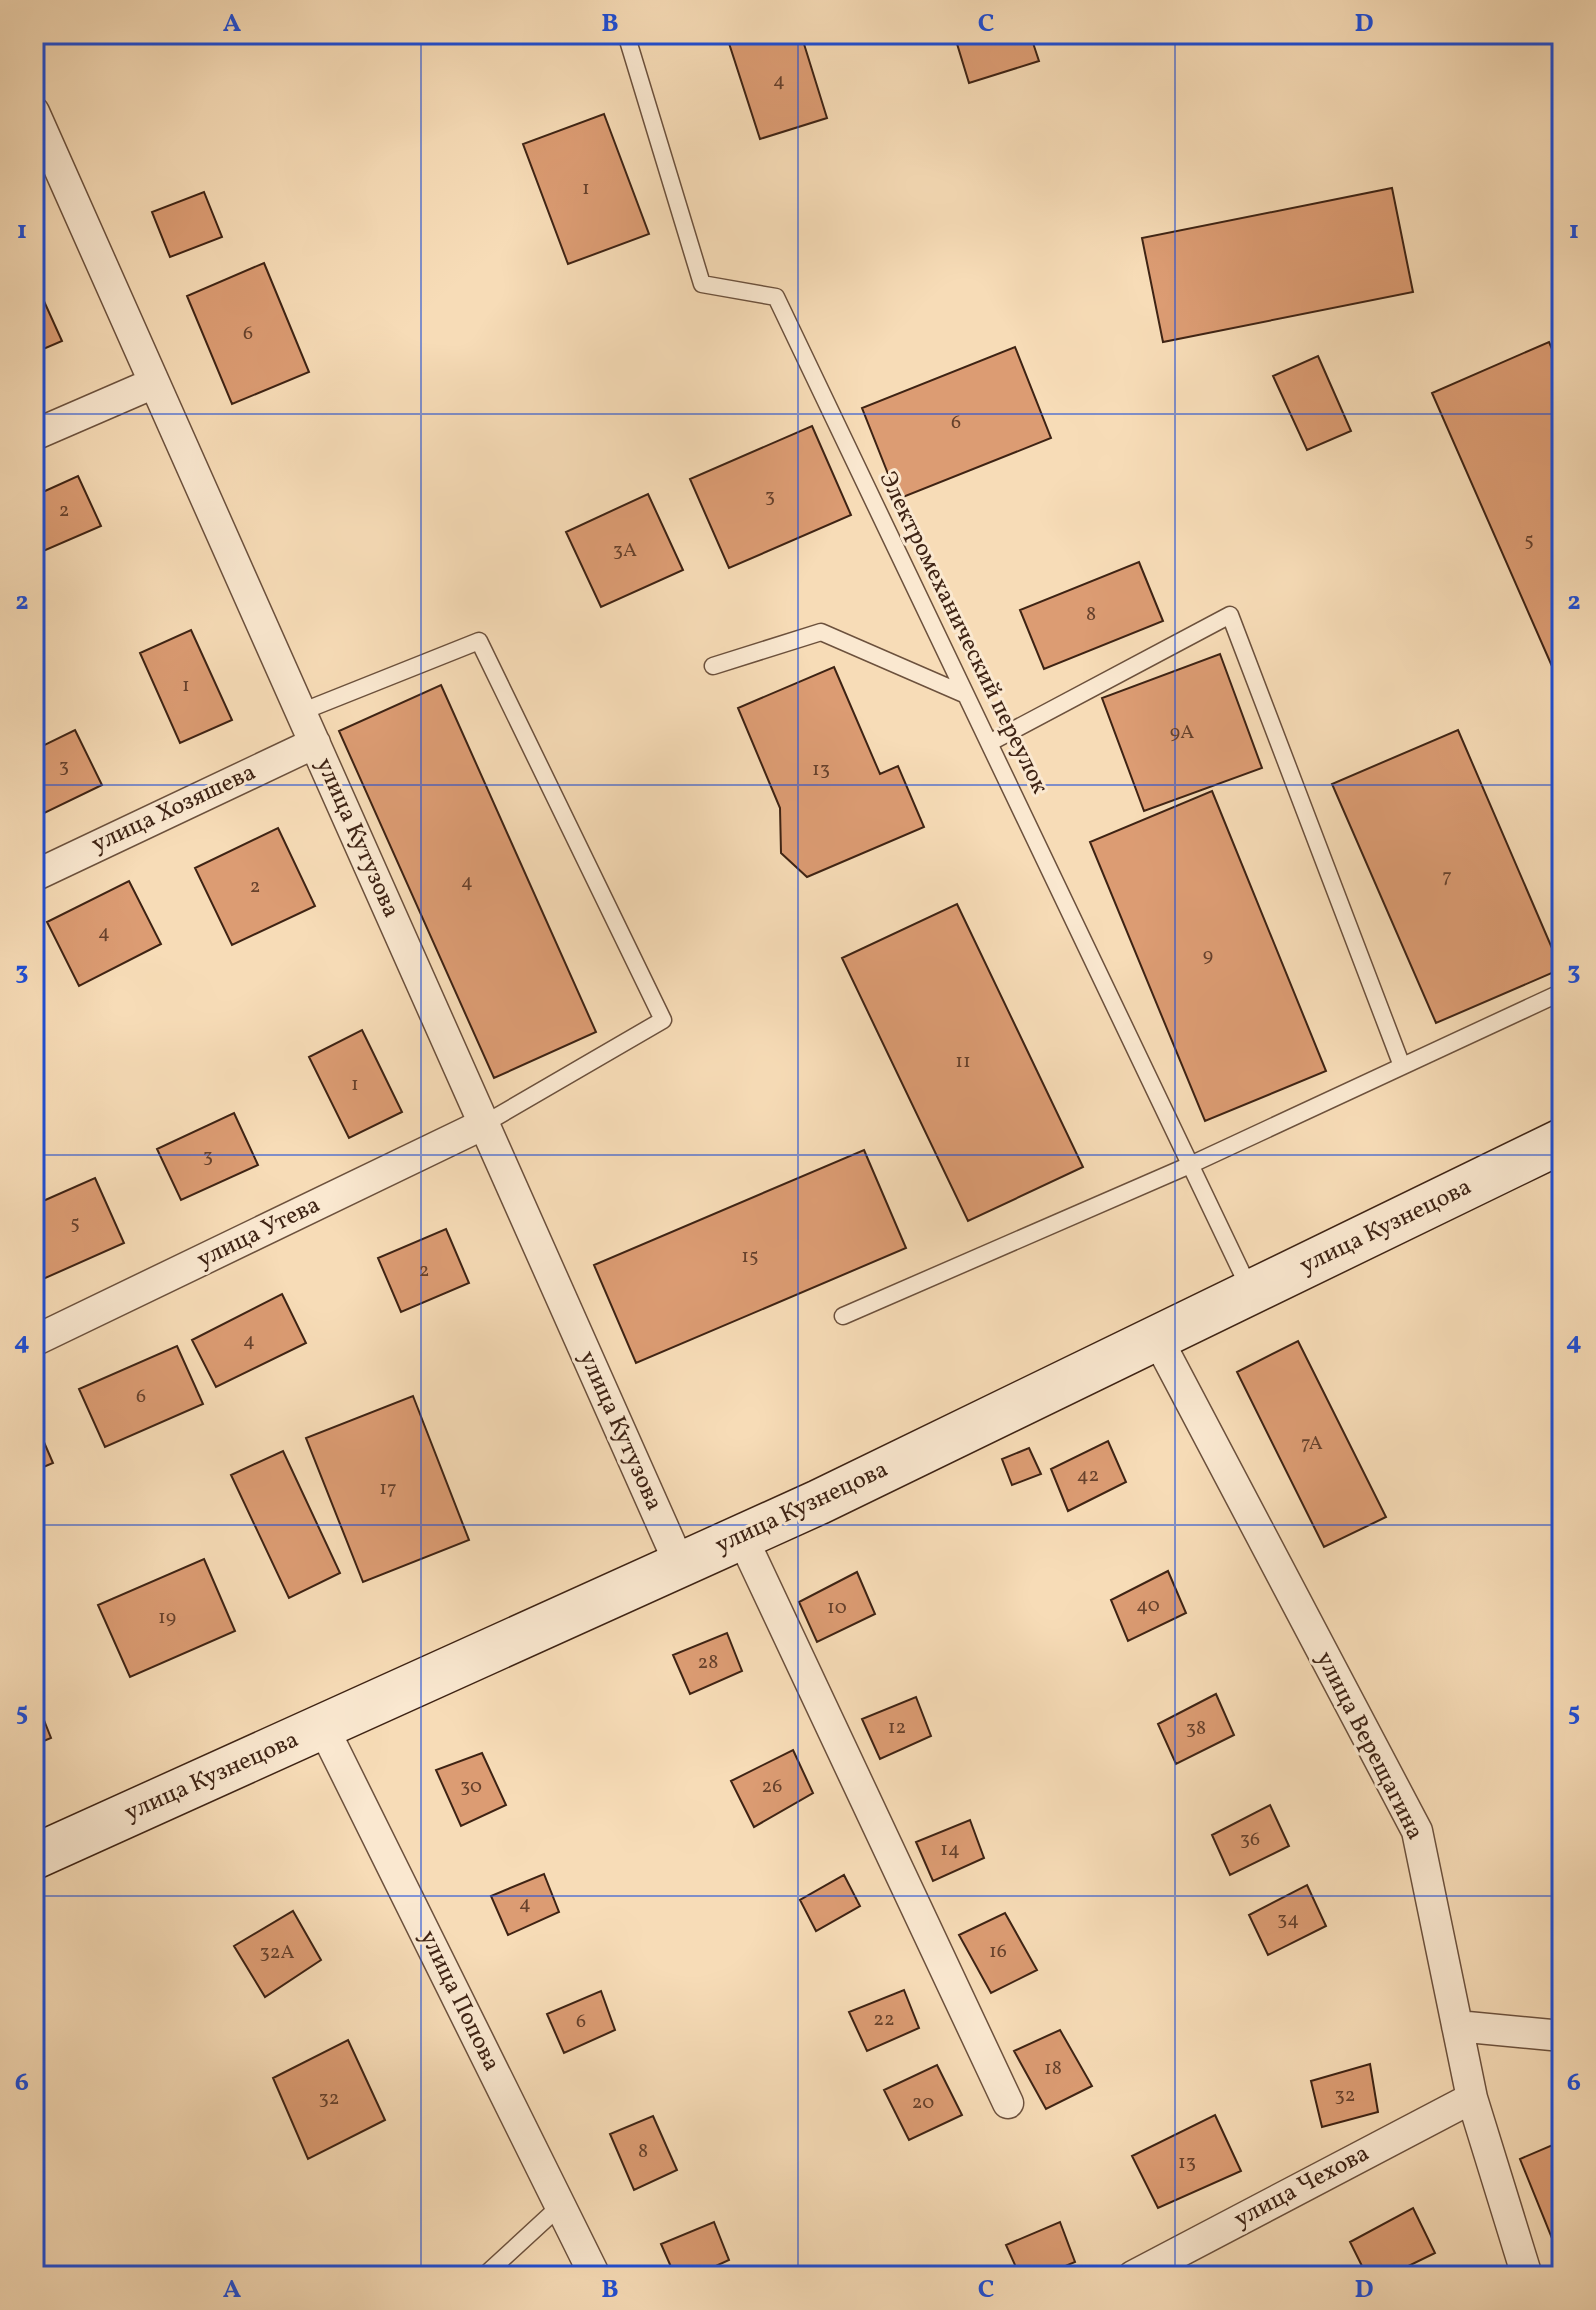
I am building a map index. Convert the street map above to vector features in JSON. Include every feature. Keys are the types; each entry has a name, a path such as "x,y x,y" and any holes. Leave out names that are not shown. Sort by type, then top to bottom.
{"main road":[{"name":"улица Кузнецова","path":"34,1857 819,1502 1562,1141"}],"street":[{"name":"улица Кутузова","path":"34,112 680,1565"},
{"path":"34,435 154,383"},
{"name":"улица Хозяшева","path":"34,876 315,743"},
{"name":"улица Утева","path":"34,1341 484,1124"},
{"name":"улица Верещагина","path":"1157,1338 1417,1831 1472,2098 1527,2276"},
{"path":"742,1537 1008,2103"},
{"name":"улица Попова","path":"323,1727 595,2276"},
{"path":"1457,2026 1562,2036"},
{"name":"улица Чехова","path":"1133,2276 1472,2098"}],"lane":[{"name":"Электромеханический переулок","path":"626,34 702,284 776,297 1251,1292"},
{"path":"989,743 1230,615 1402,1066"},
{"path":"713,666 821,632 966,695"},
{"path":"301,712 479,641 663,1020 484,1124"},
{"path":"843,1316 1190,1165 1562,992"},
{"path":"484,2276 560,2206"}],"building":[{"path":"726,34 836,34 804,44 827,118 760,139"},
{"path":"954,34 1030,34 1039,61 969,83"},
{"path":"604,114 649,234 568,264 523,144"},
{"path":"1392,188 1413,292 1163,342 1142,238"},
{"path":"204,192 222,237 170,257 152,212"},
{"path":"264,263 309,372 232,404 187,296"},
{"path":"43,299 62,341 34,353 34,303"},
{"path":"1549,342 1562,372 1562,689 1432,393"},
{"path":"1015,347 1051,438 898,499 862,408"},
{"path":"1318,356 1351,431 1307,450 1273,376"},
{"path":"812,426 851,515 729,568 690,479"},
{"path":"78,476 101,526 34,555 34,496"},
{"path":"648,494 683,570 601,607 566,532"},
{"path":"1139,562 1163,621 1044,669 1020,610"},
{"path":"191,630 232,720 180,743 140,653"},
{"path":"1220,654 1262,768 1144,811 1102,698"},
{"path":"834,667 880,774 898,766 924,827 807,877 781,853 780,808 738,708"},
{"path":"441,685 596,1032 494,1078 339,731"},
{"path":"75,730 102,785 34,818 34,750"},
{"path":"1458,730 1561,969 1436,1023 1332,784"},
{"path":"1212,791 1326,1071 1205,1121 1090,842"},
{"path":"278,828 315,906 232,945 195,868"},
{"path":"129,881 161,944 79,986 47,922"},
{"path":"957,904 1083,1167 968,1221 842,958"},
{"path":"362,1030 402,1112 349,1138 309,1057"},
{"path":"234,1113 258,1165 181,1200 157,1149"},
{"path":"864,1150 906,1248 636,1363 594,1265"},
{"path":"95,1178 124,1243 34,1283 34,1205"},
{"path":"446,1229 469,1283 401,1312 378,1258"},
{"path":"282,1294 306,1343 216,1387 192,1340"},
{"path":"1298,1341 1386,1517 1324,1547 1237,1372"},
{"path":"177,1346 203,1404 105,1447 79,1389"},
{"path":"413,1396 469,1540 363,1582 306,1438"},
{"path":"34,1419 53,1463 34,1471"},
{"path":"1108,1441 1126,1482 1068,1511 1051,1469"},
{"path":"1029,1448 1041,1474 1012,1485 1002,1459"},
{"path":"283,1451 340,1573 289,1598 231,1475"},
{"path":"204,1559 235,1631 130,1677 98,1605"},
{"path":"1168,1571 1186,1613 1128,1641 1111,1600"},
{"path":"857,1572 875,1614 817,1642 799,1602"},
{"path":"727,1633 742,1671 690,1694 673,1655"},
{"path":"1216,1694 1234,1735 1176,1764 1158,1724"},
{"path":"34,1695 51,1738 34,1745"},
{"path":"916,1697 931,1736 880,1759 862,1719"},
{"path":"793,1750 813,1793 754,1827 731,1781"},
{"path":"482,1753 506,1805 461,1826 436,1770"},
{"path":"1270,1805 1289,1846 1230,1875 1212,1835"},
{"path":"970,1820 984,1858 933,1881 916,1842"},
{"path":"544,1874 559,1912 508,1935 491,1896"},
{"path":"844,1875 860,1906 816,1931 800,1900"},
{"path":"1307,1885 1326,1926 1268,1955 1249,1915"},
{"path":"293,1911 321,1960 265,1997 234,1946"},
{"path":"1005,1913 1037,1970 991,1993 959,1935"},
{"path":"904,1990 919,2028 867,2051 849,2012"},
{"path":"601,1991 615,2030 564,2053 547,2014"},
{"path":"1060,2030 1092,2086 1046,2109 1014,2051"},
{"path":"348,2040 385,2120 308,2159 273,2078"},
{"path":"1370,2064 1378,2112 1322,2127 1311,2081"},
{"path":"937,2065 962,2115 909,2140 884,2090"},
{"path":"1215,2115 1241,2171 1158,2208 1132,2156"},
{"path":"653,2116 677,2170 634,2190 610,2134"},
{"path":"1562,2141 1562,2251 1558,2253 1520,2159"},
{"path":"1413,2208 1435,2253 1388,2276 1367,2276 1350,2242"},
{"path":"714,2222 729,2260 694,2276 675,2276 661,2244"},
{"path":"1060,2222 1075,2262 1042,2276 1020,2276 1006,2245"}]}
